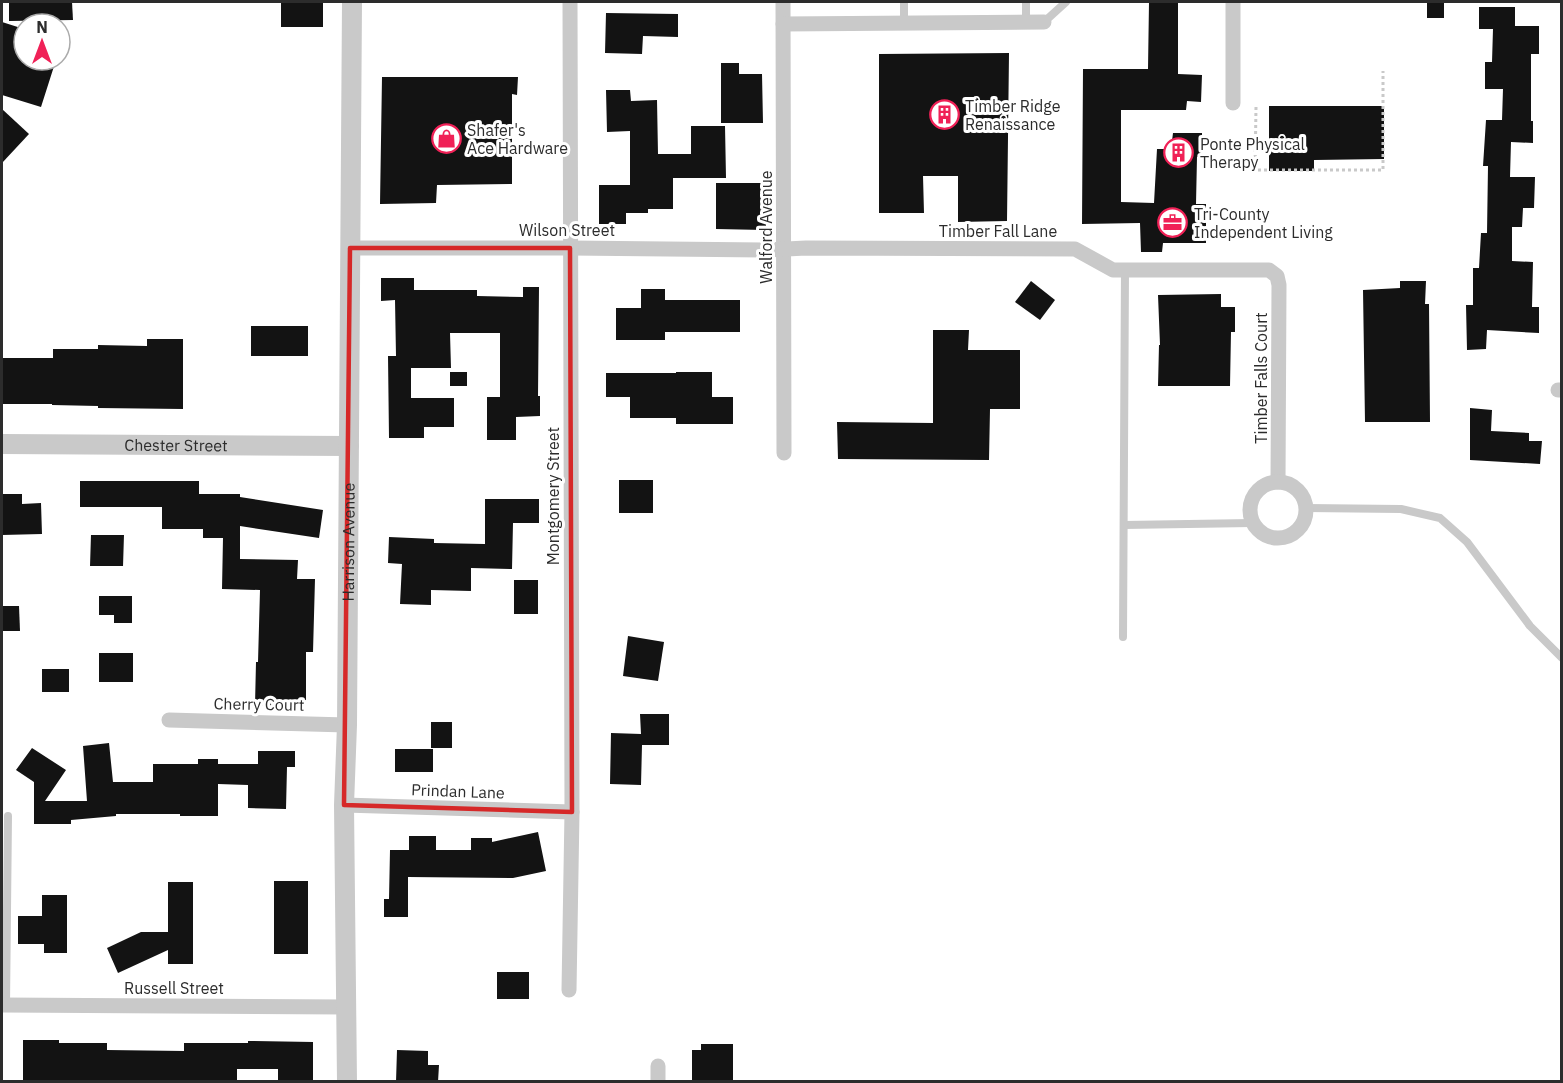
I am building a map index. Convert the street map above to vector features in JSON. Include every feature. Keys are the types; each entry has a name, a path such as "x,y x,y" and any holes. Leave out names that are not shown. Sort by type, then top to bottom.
{"street":[{"name":"Harrison Avenue","path":"347,1082 344,805 350,446 352,2"},
{"name":"Montgomery Street","path":"569,990 572,812 570,2"},
{"name":"Walford Avenue","path":"783,2 784,453"},
{"path":"1233,2 1233,103"},
{"path":"783,24 1044,22"},
{"name":"Wilson Street","path":"350,248 784,249"},
{"name":"Timber Fall Lane","path":"784,249 1075,249 1113,270 1269,270 1278,276"},
{"name":"Timber Falls Court","path":"1278,276 1278,482"},
{"name":"Chester Street","path":"2,444 350,446"},
{"path":"1278,482 1294,486 1300,492 1306,508 1305,518 1294,533 1276,538 1266,536 1258,530 1252,523 1249,513 1253,495 1268,483 1278,482"},
{"name":"Cherry Court","path":"169,720 347,725"},
{"name":"Prindan Lane","path":"344,805 572,812"},
{"name":"Russell Street","path":"4,1005 346,1007"}],"lane":[{"path":"904,2 904,23"},
{"path":"1026,2 1026,22"},
{"path":"1044,22 1066,2"},
{"path":"1123,637 1125,270"},
{"path":"1306,508 1401,509 1440,518 1467,542 1530,626 1562,658"},
{"path":"1124,525 1252,523"},
{"path":"4,1005 9,816"}],"path":[{"path":"1256,107 1255,170 1383,170 1383,71"}],"highlighted area":[{"path":"350,248 570,248 572,812 344,805"}],"building":[{"path":"9,2 72,2 73,20 72,12 12,12 12,21 9,21"},
{"path":"281,2 323,2 323,27 281,27"},
{"path":"1149,2 1178,2 1178,74 1202,75 1201,102 1187,101 1186,110 1121,110 1121,202 1154,203 1157,149 1171,149 1173,133 1202,133 1202,157 1197,157 1196,204 1206,204 1206,243 1163,243 1162,252 1141,252 1140,223 1082,224 1083,69 1148,69"},
{"path":"1427,2 1444,2 1444,18 1427,18"},
{"path":"1479,7 1515,7 1515,26 1539,26 1539,54 1531,54 1533,143 1511,142 1510,177 1535,177 1534,208 1523,208 1522,227 1512,227 1512,261 1533,262 1532,307 1539,307 1539,333 1487,330 1486,349 1467,350 1466,305 1473,305 1473,268 1479,268 1481,233 1487,233 1488,166 1483,166 1486,120 1502,120 1503,89 1485,89 1485,62 1492,62 1493,29 1479,29"},
{"path":"606,13 678,14 678,37 643,36 642,54 605,53"},
{"path":"2,22 12,25 12,72 52,72 41,107 2,95"},
{"name":"Timber Ridge Renaissance","path":"1009,53 1007,221 958,222 958,176 923,176 924,213 879,213 879,54"},
{"path":"721,63 739,63 739,74 762,74 763,123 721,123"},
{"name":"Shafer's Ace Hardware","path":"382,77 518,77 517,95 512,94 512,184 437,185 436,203 380,204"},
{"path":"606,90 630,90 631,101 657,100 658,154 691,154 691,126 725,126 726,178 673,178 673,209 648,209 648,213 626,213 626,224 599,224 599,185 630,185 630,131 607,132"},
{"path":"1269,106 1384,106 1384,159 1314,160 1314,171 1269,171"},
{"path":"2,109 29,134 2,163"},
{"path":"716,183 766,183 766,230 716,229"},
{"path":"381,278 414,278 414,290 477,290 477,296 523,297 523,287 539,287 538,396 540,396 540,416 516,417 516,440 487,440 487,397 500,397 500,333 450,333 451,368 411,368 411,398 454,398 454,427 424,427 424,438 389,438 388,356 396,356 395,300 381,301"},
{"path":"1031,281 1055,300 1040,320 1015,302"},
{"path":"1400,281 1426,281 1425,304 1429,304 1430,422 1365,422 1363,290 1400,288"},
{"path":"641,289 665,289 665,300 740,300 740,332 665,332 665,340 616,340 616,308 641,308"},
{"path":"1221,294 1221,307 1235,307 1235,332 1231,332 1230,386 1158,386 1160,345 1158,295"},
{"path":"251,326 308,326 308,356 251,356"},
{"path":"933,330 969,330 968,350 1020,350 1020,409 990,409 989,460 838,459 837,422 933,423"},
{"path":"147,339 183,339 183,409 2,404 2,358 53,358 53,349 98,349 98,345 147,346"},
{"path":"450,372 467,372 467,386 450,386"},
{"path":"712,372 712,397 733,397 733,424 676,424 676,418 630,418 630,397 606,397 606,373"},
{"path":"1470,408 1492,410 1491,431 1529,433 1529,441 1542,441 1540,464 1470,460"},
{"path":"619,480 653,480 653,513 619,513"},
{"path":"80,481 199,481 199,494 240,494 240,497 323,510 319,538 240,526 240,559 298,560 297,579 315,579 313,652 306,652 306,706 255,705 260,590 222,589 223,538 203,538 203,529 162,529 162,507 80,507"},
{"path":"2,494 22,494 22,504 41,503 42,534 2,535"},
{"path":"485,499 539,499 539,523 513,523 512,569 471,568 471,591 431,590 431,605 400,604 402,564 388,563 389,537 434,539 434,543 485,544"},
{"path":"91,535 124,535 123,566 90,566"},
{"path":"514,580 538,580 538,614 514,614"},
{"path":"99,596 132,596 132,623 114,623 114,615 99,615"},
{"path":"2,606 19,606 20,631 2,631"},
{"path":"628,636 664,642 658,681 623,676"},
{"path":"99,653 133,653 133,682 99,682"},
{"path":"42,669 69,669 69,692 42,692"},
{"path":"640,714 669,714 669,745 642,745 641,785 610,784 611,733 641,734"},
{"path":"431,722 452,722 452,748 431,748"},
{"path":"109,743 113,782 153,782 153,764 198,764 198,759 218,759 218,764 258,764 258,751 295,751 295,767 287,767 286,809 248,808 248,785 218,784 218,816 116,814 116,816 71,820 71,824 34,824 34,782 16,770 32,748 66,770 45,801 87,801 83,746"},
{"path":"395,749 433,749 433,772 395,772"},
{"path":"538,832 546,871 513,878 408,877 408,917 384,917 384,899 389,899 390,850 409,850 409,836 436,836 436,850 471,850 471,838 492,838 492,842"},
{"path":"274,881 308,881 308,954 274,954"},
{"path":"168,882 193,882 193,964 168,964 168,950 118,973 107,948 141,932 168,932"},
{"path":"42,895 67,895 67,953 44,953 44,944 18,944 18,916 42,916"},
{"path":"497,972 529,972 529,999 497,999"},
{"path":"23,1040 107,1043 107,1050 184,1051 184,1043 313,1042 313,1082 278,1082 278,1069 237,1069 237,1082 23,1082"},
{"path":"701,1044 733,1044 733,1082 692,1082 692,1050 701,1050"},
{"path":"397,1050 428,1051 428,1065 439,1065 438,1082 396,1082"}],"place":[{"name":"Timber Ridge Renaissance","path":"944,115"},
{"name":"Shafer's Ace Hardware","path":"446,139"},
{"name":"Ponte Physical Therapy","path":"1179,153"},
{"name":"Tri-County Independent Living","path":"1173,223"}]}
